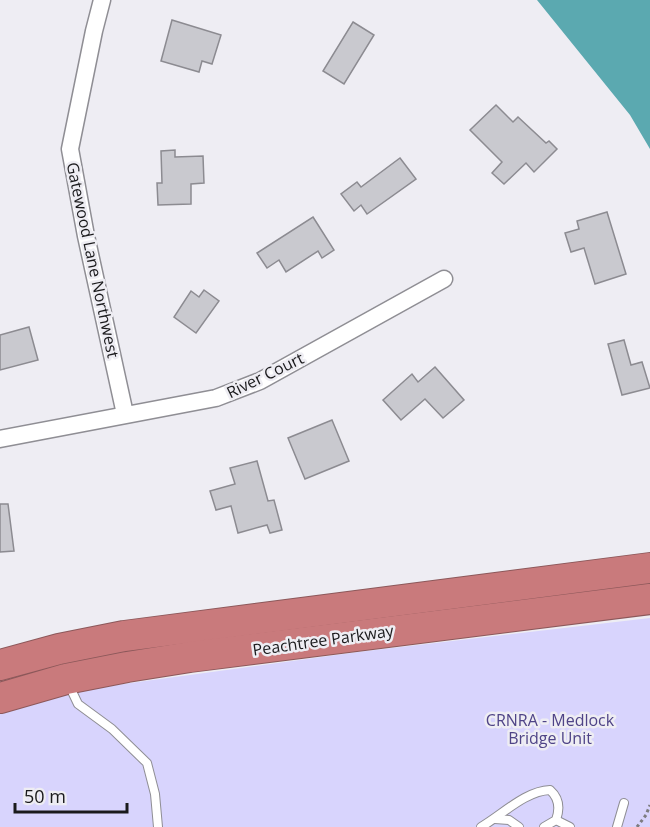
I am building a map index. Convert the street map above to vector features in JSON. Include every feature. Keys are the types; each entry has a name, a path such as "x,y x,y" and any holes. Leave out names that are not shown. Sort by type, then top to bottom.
{"highway":[{"name":"Peachtree Parkway","path":"0,698 62,664 124,636 649,568"},
{"name":"Peachtree Parkway","path":"0,665 62,664 127,667 650,599"}],"street":[{"name":"Gatewood Lane Northwest","path":"102,0 70,149 86,236 125,414"},
{"name":"River Court","path":"0,439 216,398 260,381 444,279"}],"lane":[{"path":"62,664 78,704 112,729 147,763 155,794 158,827"},
{"path":"481,827 524,798 543,790 550,790 557,800 558,815 556,820 544,827"},
{"path":"617,827 624,803"},
{"path":"495,819 509,820 519,827"},
{"path":"556,820 570,827"}],"path":[{"path":"637,827 650,805"}],"green space":[{"name":"CRNRA - Medlock Bridge Unit","path":"650,618 650,827 0,827 0,713 64,692 358,652"}],"water":[{"path":"537,0 650,0 650,149 630,115"}],"building":[{"path":"172,20 221,35 212,64 202,61 199,72 161,61"},
{"path":"353,22 374,35 344,84 323,71"},
{"path":"496,105 513,122 518,117 546,143 549,141 557,149 534,172 526,163 504,184 492,173 502,162 470,130"},
{"path":"175,150 175,157 203,156 204,183 191,184 191,204 158,205 157,183 162,183 161,151"},
{"path":"400,158 416,179 367,214 361,205 354,211 341,194 357,182 361,187"},
{"path":"607,212 626,274 595,284 584,248 571,252 565,233 579,229 577,221"},
{"path":"313,217 334,250 322,258 318,251 286,272 279,260 267,268 257,253"},
{"path":"204,290 219,301 196,333 174,317 191,291 199,297"},
{"path":"29,327 38,360 0,370 0,335"},
{"path":"624,340 631,365 642,362 650,388 622,395 608,344"},
{"path":"435,367 464,400 443,418 425,399 401,420 383,400 412,374 418,382"},
{"path":"332,420 349,461 305,479 288,438"},
{"path":"257,461 268,501 274,500 282,530 270,533 267,525 238,533 231,506 216,510 210,491 235,484 230,468"},
{"path":"0,504 8,504 14,551 0,552"}]}
